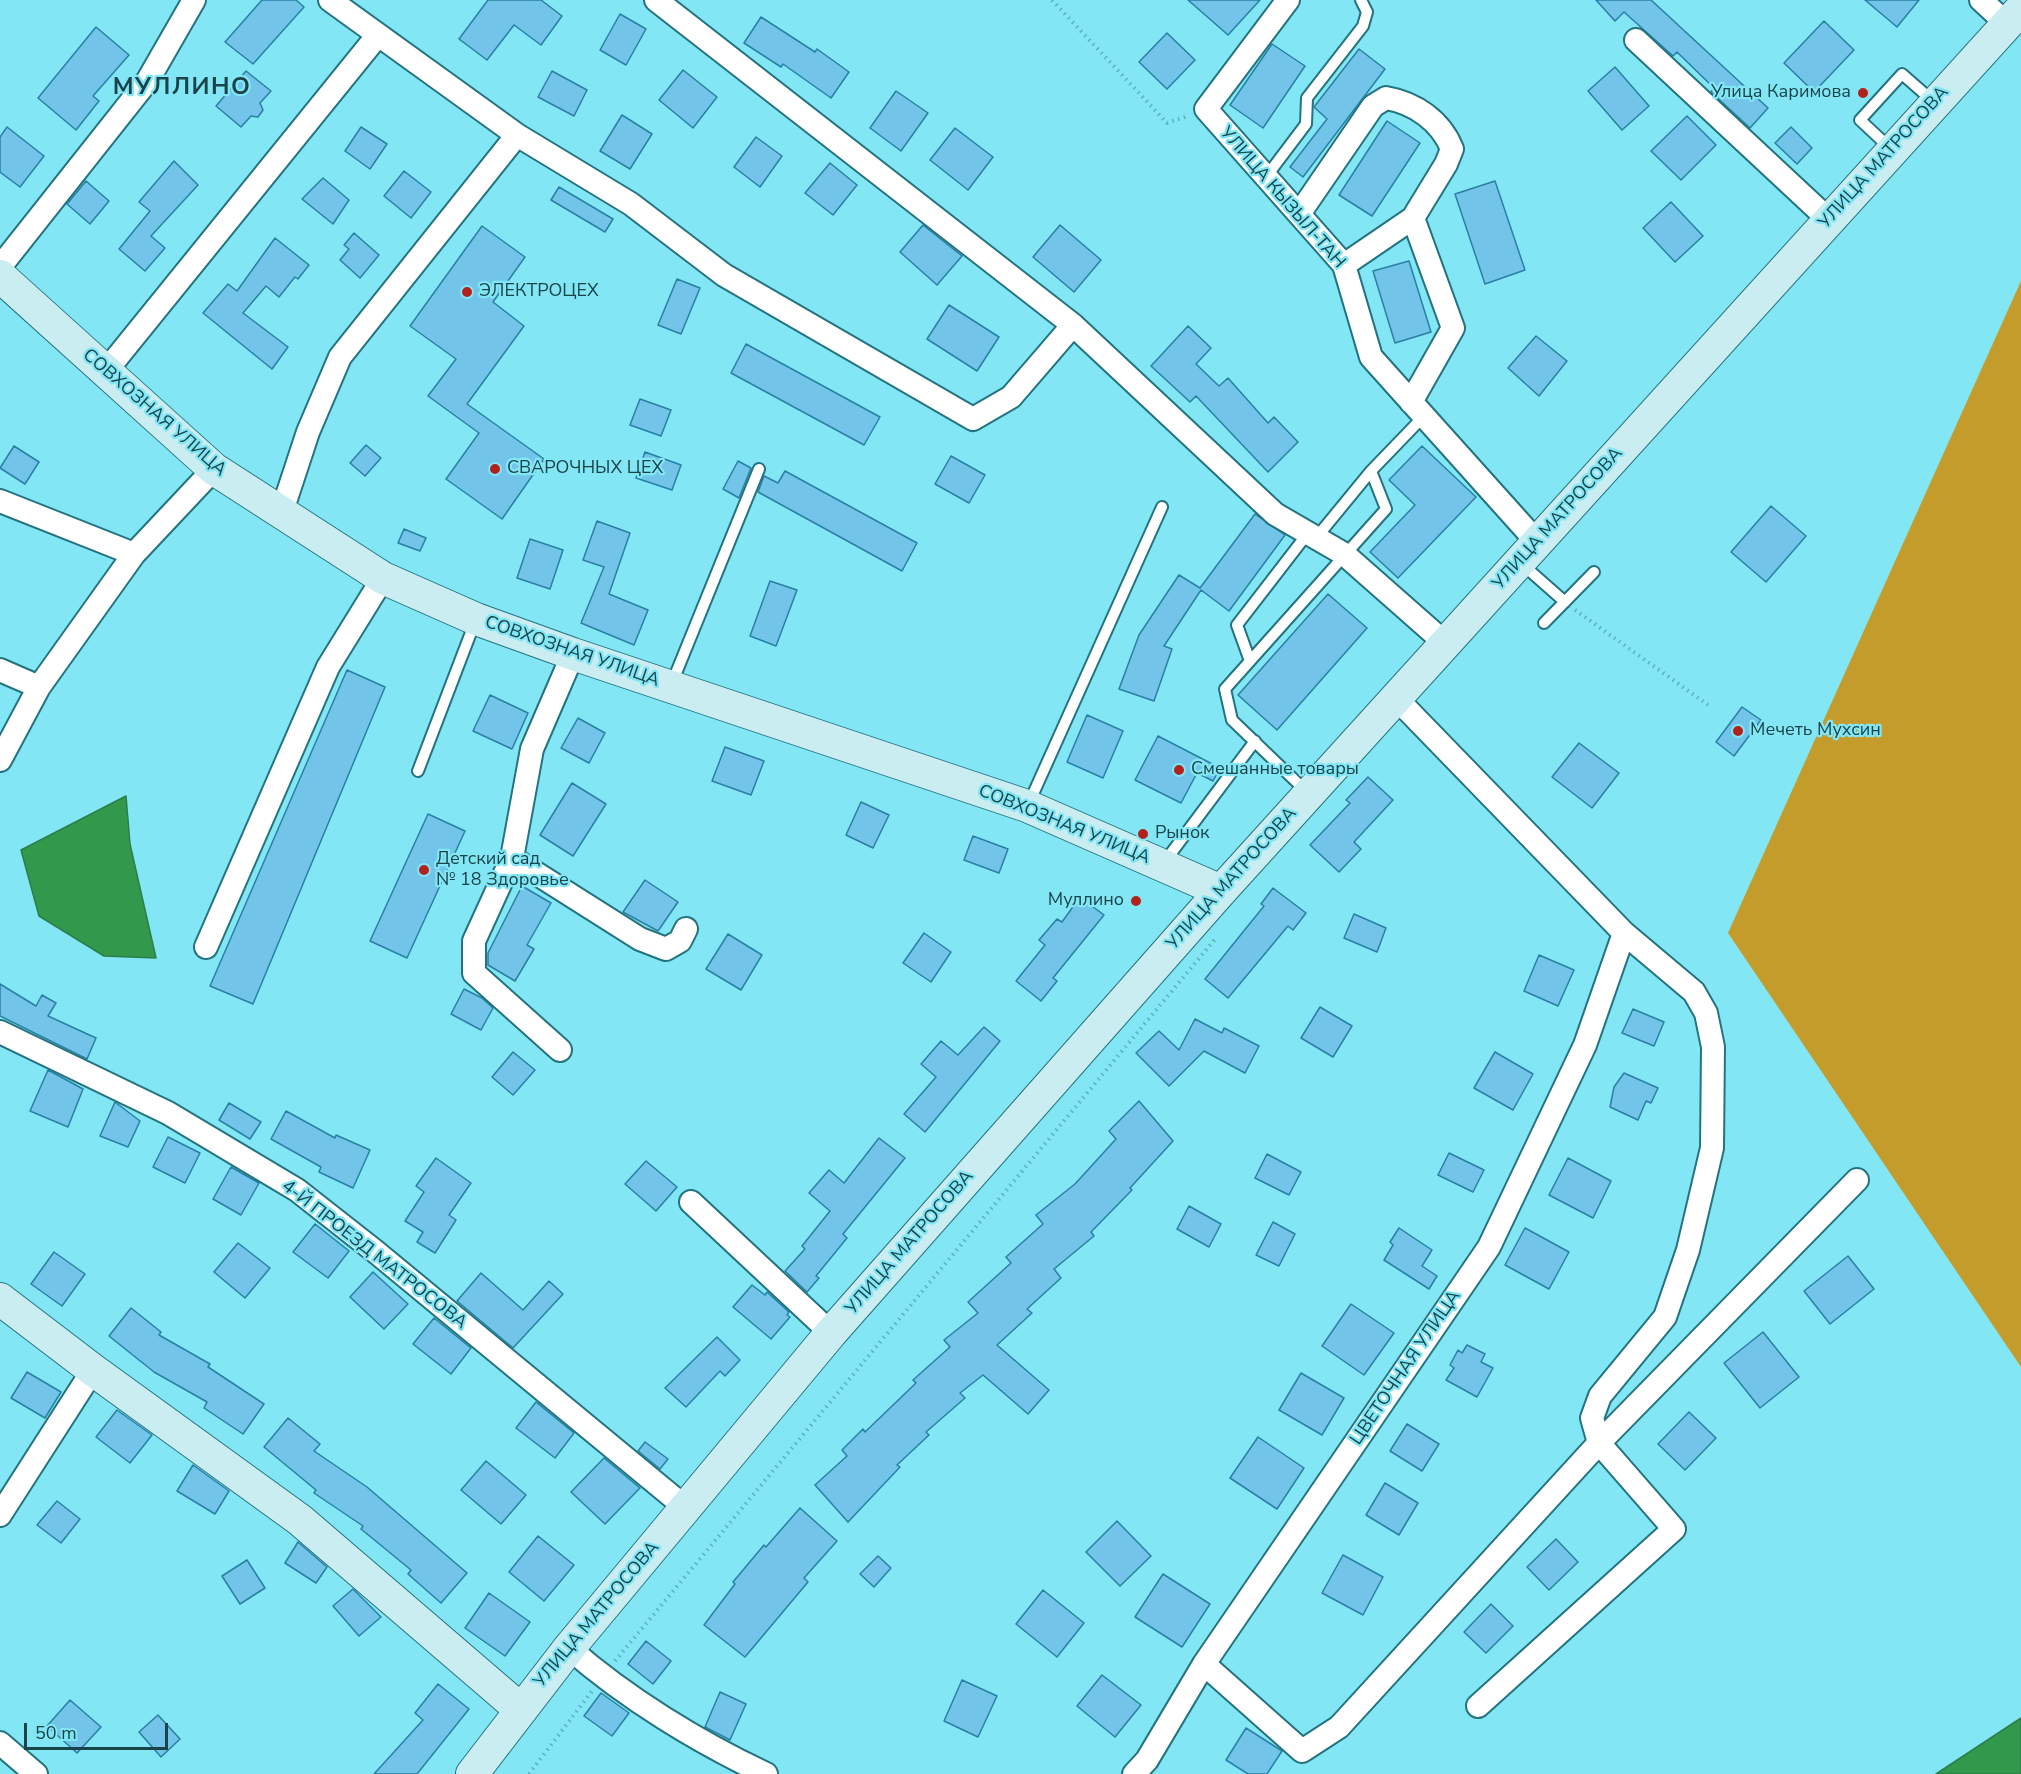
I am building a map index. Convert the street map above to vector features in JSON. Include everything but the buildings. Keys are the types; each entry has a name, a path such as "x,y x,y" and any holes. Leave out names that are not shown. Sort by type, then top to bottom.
{"main road":[{"name":"УЛИЦА МАТРОСОВА","path":"472,1774 520,1708 831,1333 1221,891 2014,16"},
{"name":"СОВХОЗНАЯ УЛИЦА","path":"0,276 214,469 383,578 477,619 573,654 1028,806 1221,891"},
{"path":"0,1299 93,1370 300,1520 520,1708"}],"street":[{"path":"0,267 148,80 194,0"},
{"path":"330,0 517,135 631,204 724,275 972,419 1011,397 1073,326"},
{"path":"656,0 1073,326 1275,514 1344,554 1445,643"},
{"name":"УЛИЦА КЫЗЫЛ-ТАН","path":"1288,0 1206,110 1344,264 1371,357 1417,409 1528,552"},
{"path":"1981,0 2014,16"},
{"path":"106,371 378,35"},
{"path":"1636,40 1829,220"},
{"path":"1299,214 1373,106 1386,98 1401,101 1436,123 1447,137 1452,149 1413,218 1344,264"},
{"path":"281,514 308,432 340,357 517,135"},
{"path":"1413,218 1453,328 1417,409"},
{"path":"0,760 39,687 134,554 214,469"},
{"path":"0,501 134,554"},
{"path":"206,947 328,666 383,578"},
{"path":"560,1050 474,973 474,941 512,858 532,749 573,654"},
{"path":"0,670 39,687"},
{"path":"1396,698 1624,933 1694,992 1706,1013 1713,1047 1712,1148 1688,1250 1665,1317 1600,1396 1592,1418 1599,1443 1674,1529 1478,1706"},
{"path":"512,858 640,939 666,950 680,941 686,929"},
{"name":"ЦВЕТОЧНАЯ УЛИЦА","path":"1134,1774 1147,1760 1204,1664 1489,1247 1585,1045 1624,933"},
{"name":"4-Й ПРОЕЗД МАТРОСОВА","path":"0,1032 168,1113 297,1190 376,1252 686,1508"},
{"path":"1204,1664 1302,1751 1339,1727 1599,1443 1857,1180"},
{"path":"691,1202 831,1333"},
{"path":"0,1515 93,1370"},
{"path":"569,1648 602,1677 729,1757 766,1774"},
{"path":"0,1743 36,1774"}],"lane":[{"path":"1266,177 1306,124 1307,98 1363,26 1367,12 1361,0"},
{"path":"1892,150 1860,120 1902,74 1935,103"},
{"path":"1250,661 1238,625 1312,536 1371,471 1417,409"},
{"path":"670,686 759,469"},
{"path":"1309,794 1232,720 1226,689 1386,509 1371,471"},
{"path":"1028,806 1162,507"},
{"path":"1528,552 1564,602"},
{"path":"1544,623 1594,572"},
{"path":"418,771 477,619"},
{"path":"1163,865 1255,741"}],"path":[{"path":"1052,0 1167,123 1206,110"},
{"path":"1564,602 1711,707"},
{"path":"529,1774 602,1677 934,1274 1221,931"}],"shaded area":[{"path":"2021,281 2021,1367 1728,933"},
{"path":"126,796 130,844 156,958 104,956 39,916 21,850"},
{"path":"2021,1718 2021,1774 1936,1774"}],"place":[{"name":"Улица Каримова","path":"1863,93"},
{"name":"ЭЛЕКТРОЦЕХ","path":"467,292"},
{"name":"СВАРОЧНЫХ ЦЕХ","path":"495,469"},
{"name":"Мечеть Мухсин","path":"1738,731"},
{"name":"Смешанные товары","path":"1179,770"},
{"name":"Рынок","path":"1143,834"},
{"name":"Детский сад № 18 Здоровье","path":"424,870"},
{"name":"Муллино","path":"1136,901"}],"district":[{"name":"МУЛЛИНО","path":"182,88"}]}
